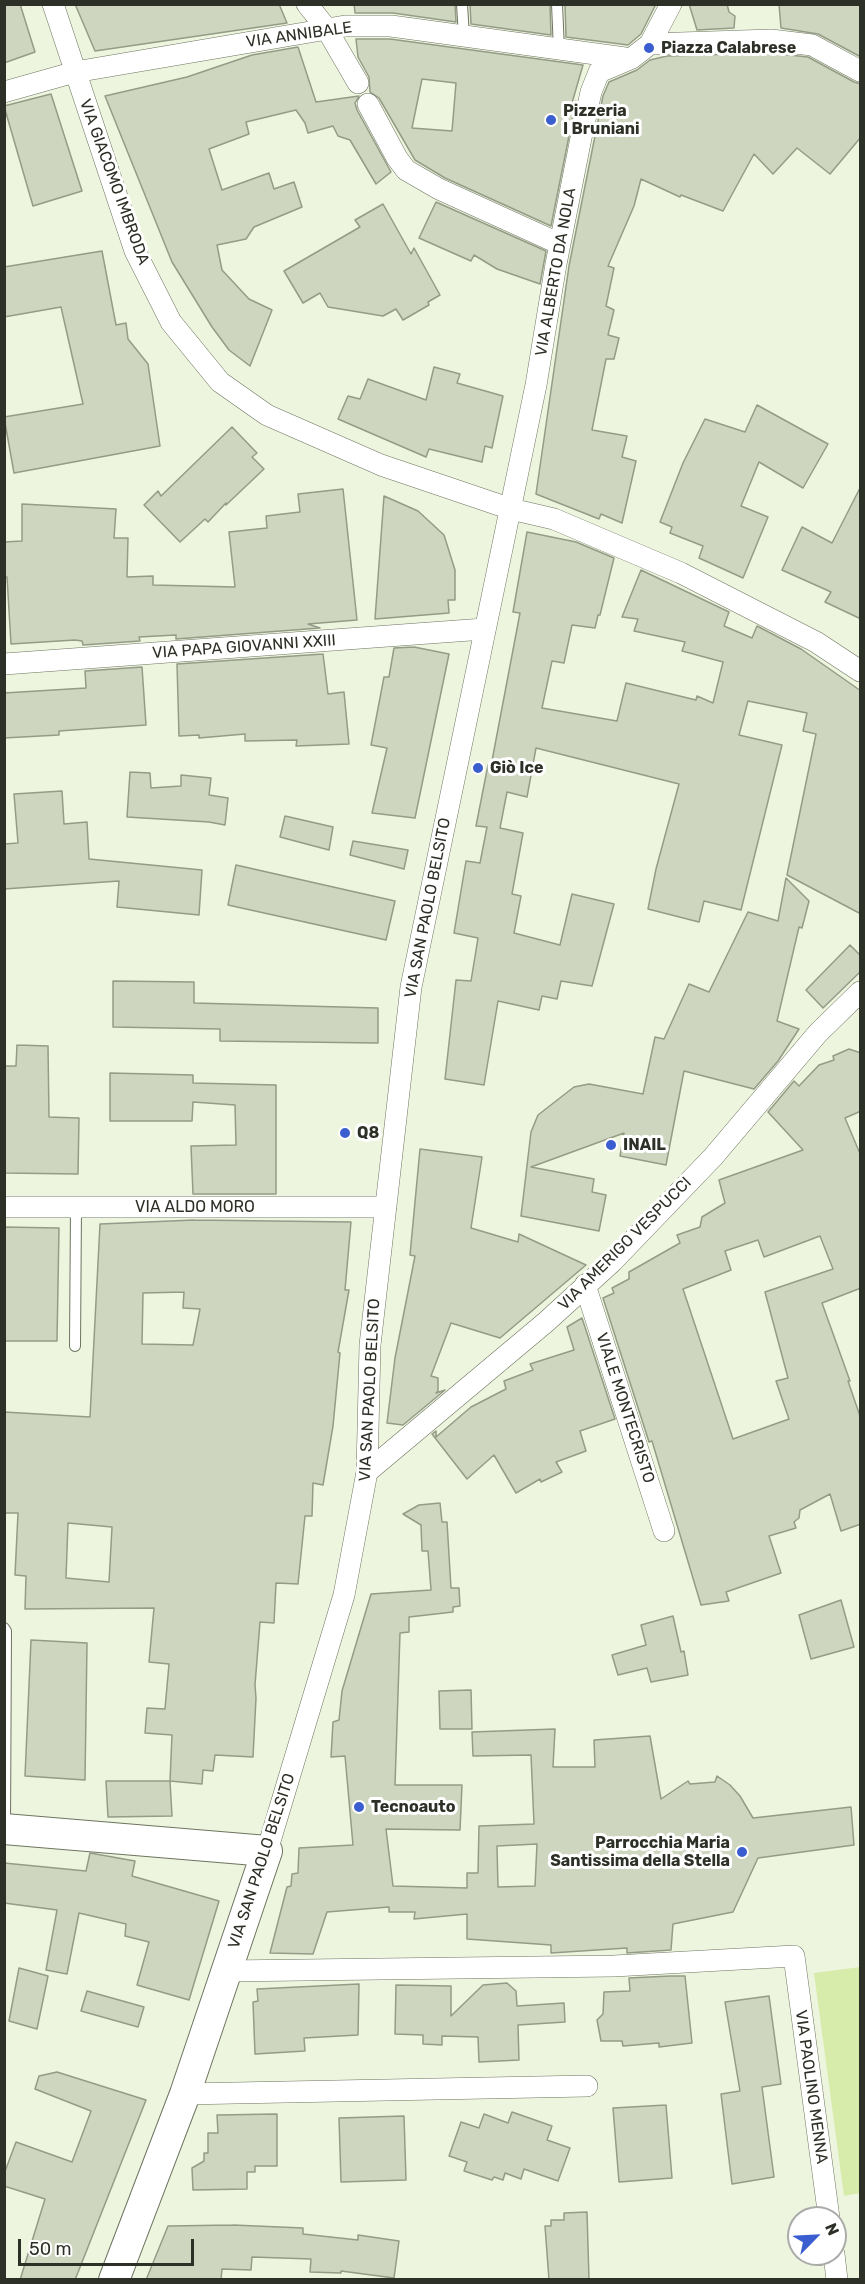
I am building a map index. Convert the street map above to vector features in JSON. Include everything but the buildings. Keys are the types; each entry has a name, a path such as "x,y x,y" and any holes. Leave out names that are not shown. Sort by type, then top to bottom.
{"main road":[{"path":"5,1829 267,1851"},
{"name":"VIA SAN PAOLO BELSITO","path":"114,2280 185,2094 267,1851"}],"street":[{"name":"VIA GIACOMO IMBRODA","path":"53,4 135,251 171,322 220,382 267,415 371,461 511,509 554,519 681,573 816,642 861,671"},
{"path":"307,4 326,28 358,83"},
{"path":"650,44 671,4"},
{"name":"VIA ANNIBALE","path":"4,92 75,72 345,26 391,26 632,58"},
{"path":"650,44 771,40 812,45 861,71"},
{"name":"VIA ALBERTO DA NOLA","path":"511,509 536,385 560,244 591,92 599,72 632,58 650,44"},
{"path":"368,104 397,158 406,170 439,189 560,244"},
{"name":"VIA SAN PAOLO BELSITO","path":"267,1851 344,1595 367,1472 370,1345 411,987 484,629 511,509"},
{"name":"VIA PAPA GIOVANNI XXIII","path":"4,664 484,629"},
{"name":"VIA AMERIGO VESPUCCI","path":"367,1472 546,1322 613,1261 713,1157 818,1033 861,992"},
{"name":"VIA ALDO MORO","path":"4,1207 386,1207"},
{"name":"VIALE MONTECRISTO","path":"585,1286 664,1531"},
{"name":"VIA PAOLINO MENNA","path":"226,1971 614,1966 794,1956 827,2206"},
{"path":"185,2094 586,2086"}],"lane":[{"path":"462,4 464,37"},
{"path":"557,4 559,50"},
{"path":"75,1346 76,1207"},
{"path":"4,1628 6,1631 5,1829"}],"green space":[{"path":"860,1967 860,2193 844,2196 814,1973"}],"place":[{"name":"Piazza Calabrese","path":"649,48"},
{"name":"Pizzeria I Bruniani","path":"551,120"},
{"name":"Giò Ice","path":"478,768"},
{"name":"Q8","path":"345,1133"},
{"name":"INAIL","path":"611,1145"},
{"name":"Tecnoauto","path":"359,1807"},
{"name":"Parrocchia Maria Santissima della Stella","path":"742,1852"}]}
